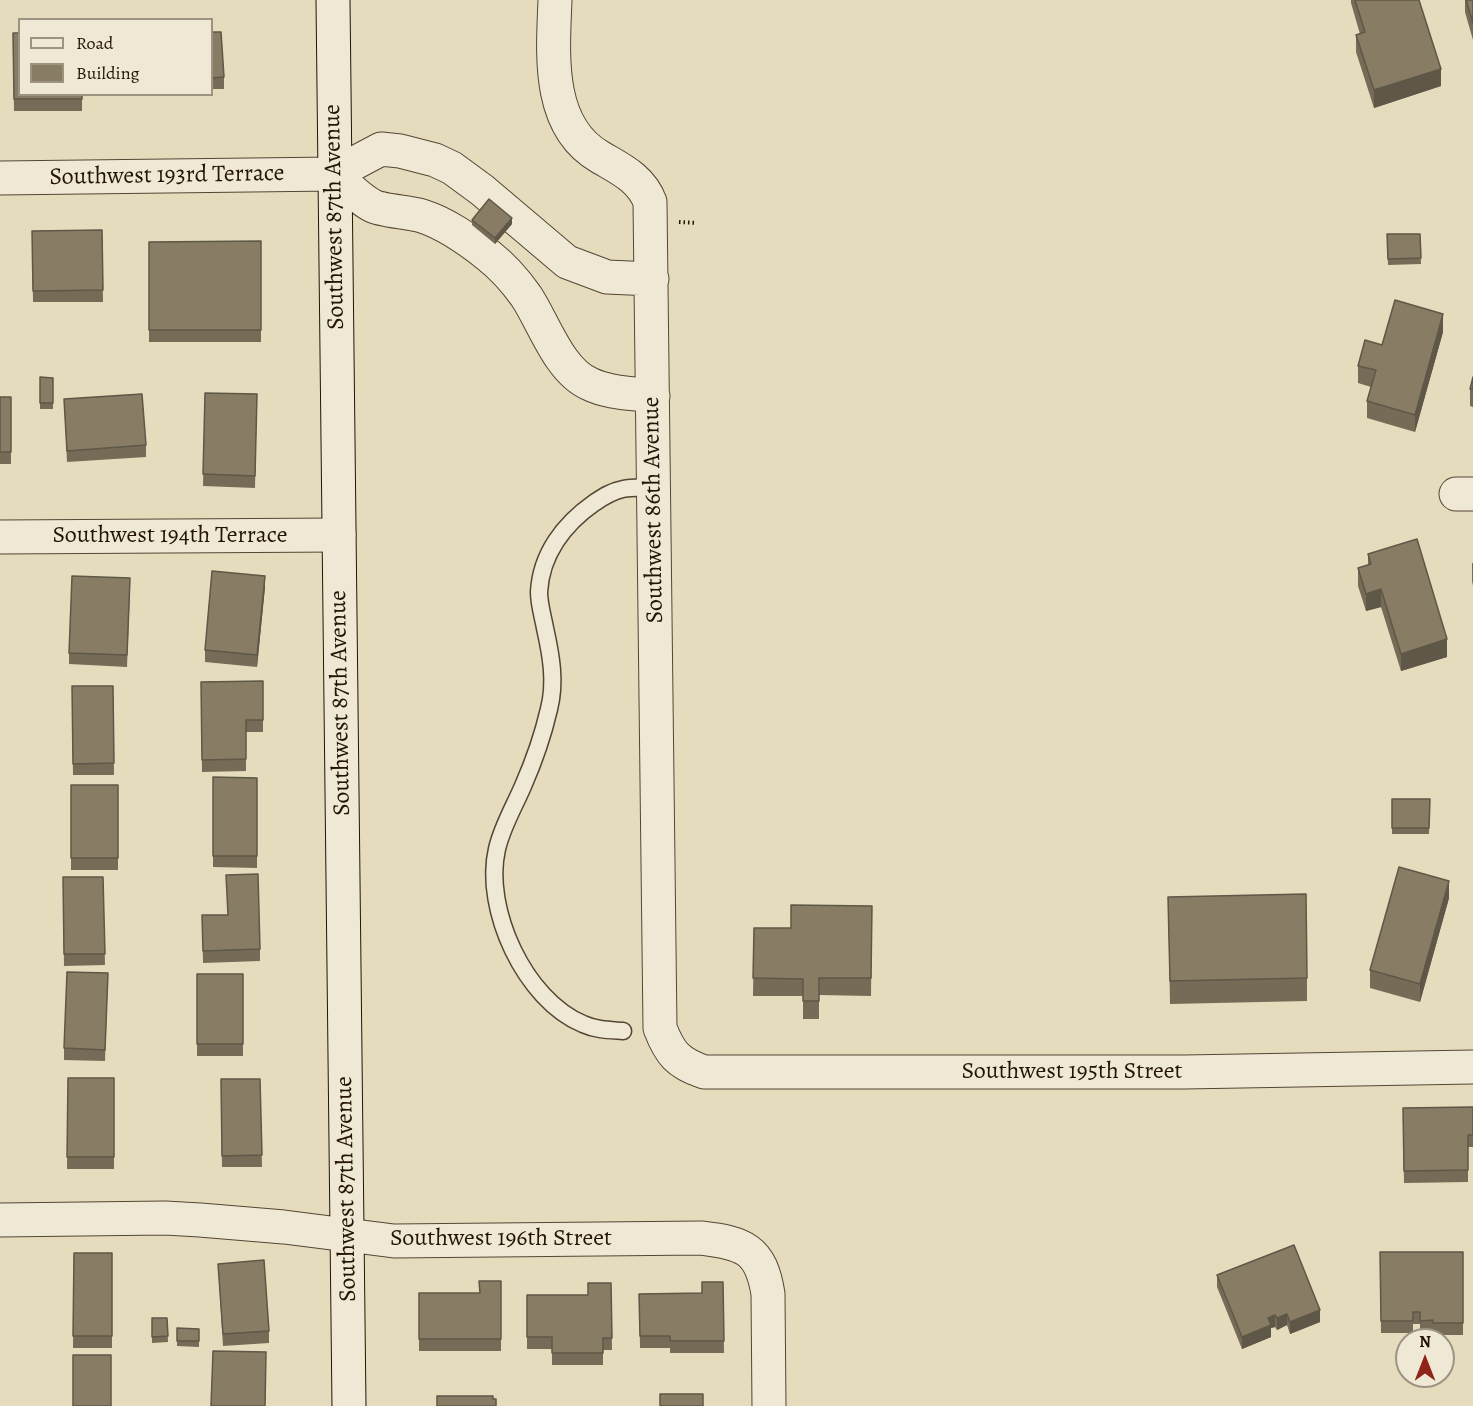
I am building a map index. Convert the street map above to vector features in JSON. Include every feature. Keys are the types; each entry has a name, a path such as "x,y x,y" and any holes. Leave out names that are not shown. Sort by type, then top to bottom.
{"street":[{"name":"Southwest 87th Avenue","path":"333,0 349,1406"},
{"name":"Southwest 86th Avenue","path":"555,0 554,59 560,102 566,121 576,137 586,147 626,171 647,193 650,202 660,1028 666,1044 675,1056"},
{"path":"652,279 607,277 567,262 470,181 452,168 435,160 381,148 334,174 375,207 401,211 444,225 491,258 526,296 567,366 577,377 604,389 652,396"},
{"name":"Southwest 193rd Terrace","path":"0,178 334,174"},
{"path":"444,225 470,181"},
{"path":"515,283 550,247"},
{"name":"Southwest 194th Terrace","path":"0,537 339,535"},
{"name":"Southwest 195th Street","path":"675,1056 687,1066 704,1072 1184,1072 1473,1067"},
{"name":"Southwest 196th Street","path":"0,1220 188,1219 394,1240 701,1238 735,1244 749,1251 760,1263 768,1294 769,1406"}],"lane":[{"path":"623,1031 594,1028 581,1024 548,1000 533,984 520,964 501,918 496,898 494,865 502,832 536,753 552,691 550,652 539,594 548,557 555,542 577,516 608,494 622,489 654,487"}],"path":[{"path":"678,222 696,223"}],"building":[{"path":"1355,0 1419,0 1441,69 1374,90 1356,35 1365,32"},
{"path":"1466,0 1473,0 1473,23"},
{"path":"213,32 221,32 224,77 213,78"},
{"path":"13,33 18,33 18,96 82,96 82,99 14,99"},
{"path":"489,199 512,218 495,238 472,220"},
{"path":"102,230 103,290 33,291 32,231"},
{"path":"1387,234 1420,234 1421,258 1388,259"},
{"path":"261,241 261,330 149,330 149,242"},
{"path":"1395,300 1443,314 1415,415 1367,401 1376,370 1358,366 1365,340 1382,345"},
{"path":"40,377 53,378 53,403 40,403"},
{"path":"205,393 257,394 255,476 203,474"},
{"path":"142,394 146,445 67,451 64,399"},
{"path":"0,397 11,397 11,452 0,452"},
{"path":"1417,539 1447,639 1401,654 1381,589 1366,594 1358,568 1371,564 1368,554"},
{"path":"212,571 265,576 257,655 205,650"},
{"path":"72,576 130,578 127,655 69,653"},
{"path":"263,681 263,720 246,720 246,759 202,760 201,682"},
{"path":"72,686 113,686 114,763 73,764"},
{"path":"213,777 257,778 257,856 213,856"},
{"path":"71,785 118,785 118,858 71,858"},
{"path":"1392,799 1430,799 1429,828 1392,828"},
{"path":"1399,867 1449,881 1420,984 1370,970"},
{"path":"258,874 260,949 203,951 202,915 228,915 226,875"},
{"path":"63,877 103,877 105,954 64,954"},
{"path":"1306,894 1307,978 1170,981 1168,897"},
{"path":"791,905 872,906 871,978 819,978 819,1001 803,1001 803,979 753,978 754,928 791,928"},
{"path":"67,972 108,973 105,1050 64,1048"},
{"path":"197,974 243,974 243,1044 197,1044"},
{"path":"68,1078 114,1078 114,1157 67,1157"},
{"path":"221,1079 260,1079 262,1155 222,1156"},
{"path":"1473,1107 1473,1135 1468,1135 1468,1170 1404,1171 1403,1108"},
{"path":"1294,1245 1320,1310 1290,1322 1287,1314 1277,1318 1275,1315 1268,1318 1271,1325 1242,1337 1217,1275"},
{"path":"1380,1252 1463,1252 1463,1323 1420,1321 1420,1312 1413,1312 1413,1321 1381,1321"},
{"path":"74,1253 112,1253 112,1336 73,1336"},
{"path":"264,1260 269,1331 223,1334 218,1264"},
{"path":"479,1281 501,1281 501,1339 419,1339 419,1293 480,1293"},
{"path":"702,1282 723,1282 724,1341 670,1341 670,1336 640,1336 639,1294 702,1293"},
{"path":"588,1283 611,1283 612,1338 603,1338 603,1353 552,1353 552,1337 527,1337 527,1295 588,1295"},
{"path":"152,1318 167,1318 168,1336 152,1337"},
{"path":"177,1328 199,1329 199,1341 177,1341"},
{"path":"213,1351 266,1352 265,1406 211,1406"},
{"path":"73,1355 111,1355 111,1406 73,1406"},
{"path":"660,1394 703,1394 703,1406 660,1406"},
{"path":"437,1396 493,1396 493,1399 496,1399 496,1406 437,1406"}]}
